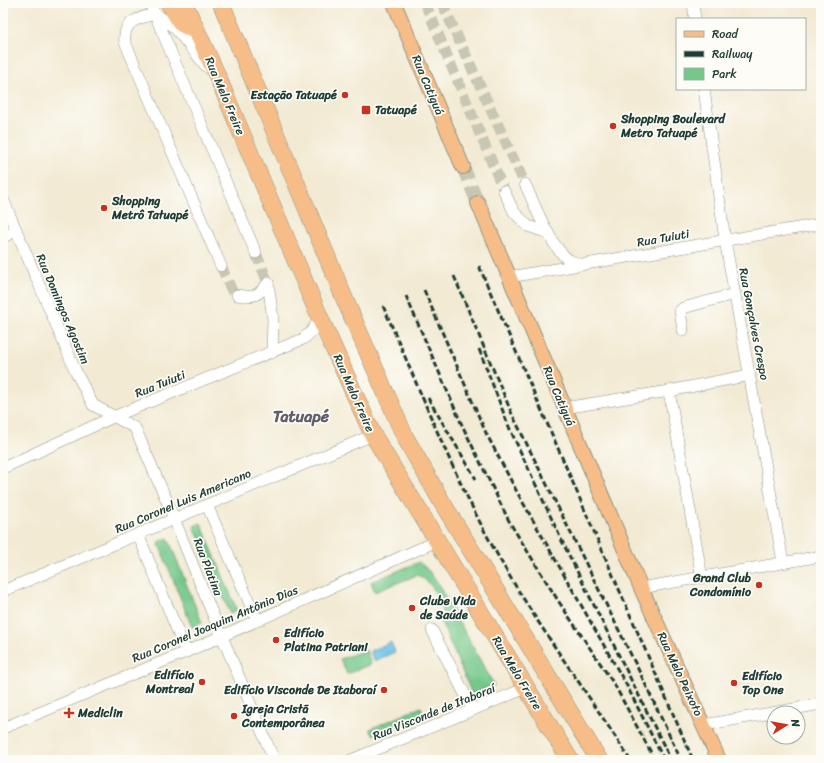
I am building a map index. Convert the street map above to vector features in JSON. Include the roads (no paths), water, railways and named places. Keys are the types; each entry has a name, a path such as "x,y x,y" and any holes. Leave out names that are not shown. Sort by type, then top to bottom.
{"highway":[{"path":"169,3 181,23 197,32"},
{"name":"Rua Melo Freire","path":"184,3 216,73 320,318 373,435 570,760"},
{"name":"Rua Melo Freire","path":"221,3 345,300 405,437 443,504 599,760"}],"main road":[{"name":"Rua Catiguá","path":"394,3 463,167"},
{"name":"Rua Catiguá","path":"478,203 641,588"},
{"name":"Rua Melo Peixoto","path":"641,588 719,760"}],"street":[{"path":"150,3 256,253"},
{"path":"693,3 695,18"},
{"path":"216,73 206,66 175,28 155,14 139,18 128,26 124,34 125,42 222,266"},
{"name":"Rua Gonçalves Crespo","path":"704,90 725,240 783,562"},
{"path":"525,184 548,233 561,252 569,259 581,265"},
{"path":"504,191 514,212 528,226 548,233"},
{"name":"Rua Domingos Agostim","path":"3,199 76,372 93,405 113,418"},
{"name":"Rua Tuiuti","path":"509,278 821,224"},
{"path":"3,237 16,231"},
{"path":"237,295 245,297 255,296 260,293 268,283 273,319 272,353"},
{"path":"683,330 680,311 683,308 735,294"},
{"name":"Rua Tuiuti","path":"3,468 113,418 304,339 312,332 320,318"},
{"path":"564,408 669,391 750,375"},
{"path":"669,391 702,578"},
{"name":"Rua Platina","path":"113,418 135,428 274,760"},
{"name":"Rua Coronel Luis Americano","path":"3,591 373,435"},
{"path":"207,505 257,620"},
{"path":"138,534 186,652"},
{"name":"Rua Coronel Joaquim Antônio Dias","path":"3,728 186,652 437,541"},
{"path":"641,588 821,556"},
{"path":"432,630 473,710"},
{"name":"Rua Visconde de Itaboraí","path":"351,760 526,688"},
{"path":"704,726 821,704"}],"water":[{"path":"391,642 395,652 374,661 370,651"}],"tunnel":[{"path":"425,3 504,191"},
{"path":"442,3 525,184"},
{"path":"463,167 478,203"},
{"path":"256,253 268,283"},
{"path":"221,266 232,291 237,295"}],"railway":[{"path":"479,266 693,760"},
{"path":"454,276 512,414 641,675 681,760"},
{"path":"424,290 486,433 517,492 627,686 664,760"},
{"path":"406,296 462,425 510,523 559,602 614,684 655,760"},
{"path":"383,306 439,436 485,532 517,588 630,760"},
{"path":"479,349 509,427 561,539 671,760"},
{"path":"428,398 476,479"}],"place":[{"name":"Estação Tatuapé","path":"345,95"},
{"name":"Tatuapé","path":"366,110"},
{"name":"Shopping Boulevard Metro Tatuapé","path":"613,126"},
{"name":"Shopping Metrô Tatuapé","path":"104,208"},
{"name":"Grand Club Condomínio","path":"759,585"},
{"name":"Clube Vida de Saúde","path":"412,608"},
{"name":"Edifício Platina Patriani","path":"276,640"},
{"name":"Edifício Montreal","path":"202,682"},
{"name":"Edifício Top One","path":"734,683"},
{"name":"Edifício Visconde De Itaboraí","path":"384,690"},
{"name":"Mediclin","path":"69,713"},
{"name":"Igreja Cristã Contemporânea","path":"234,716"}],"district":[{"name":"Tatuapé","path":"301,416"}]}
